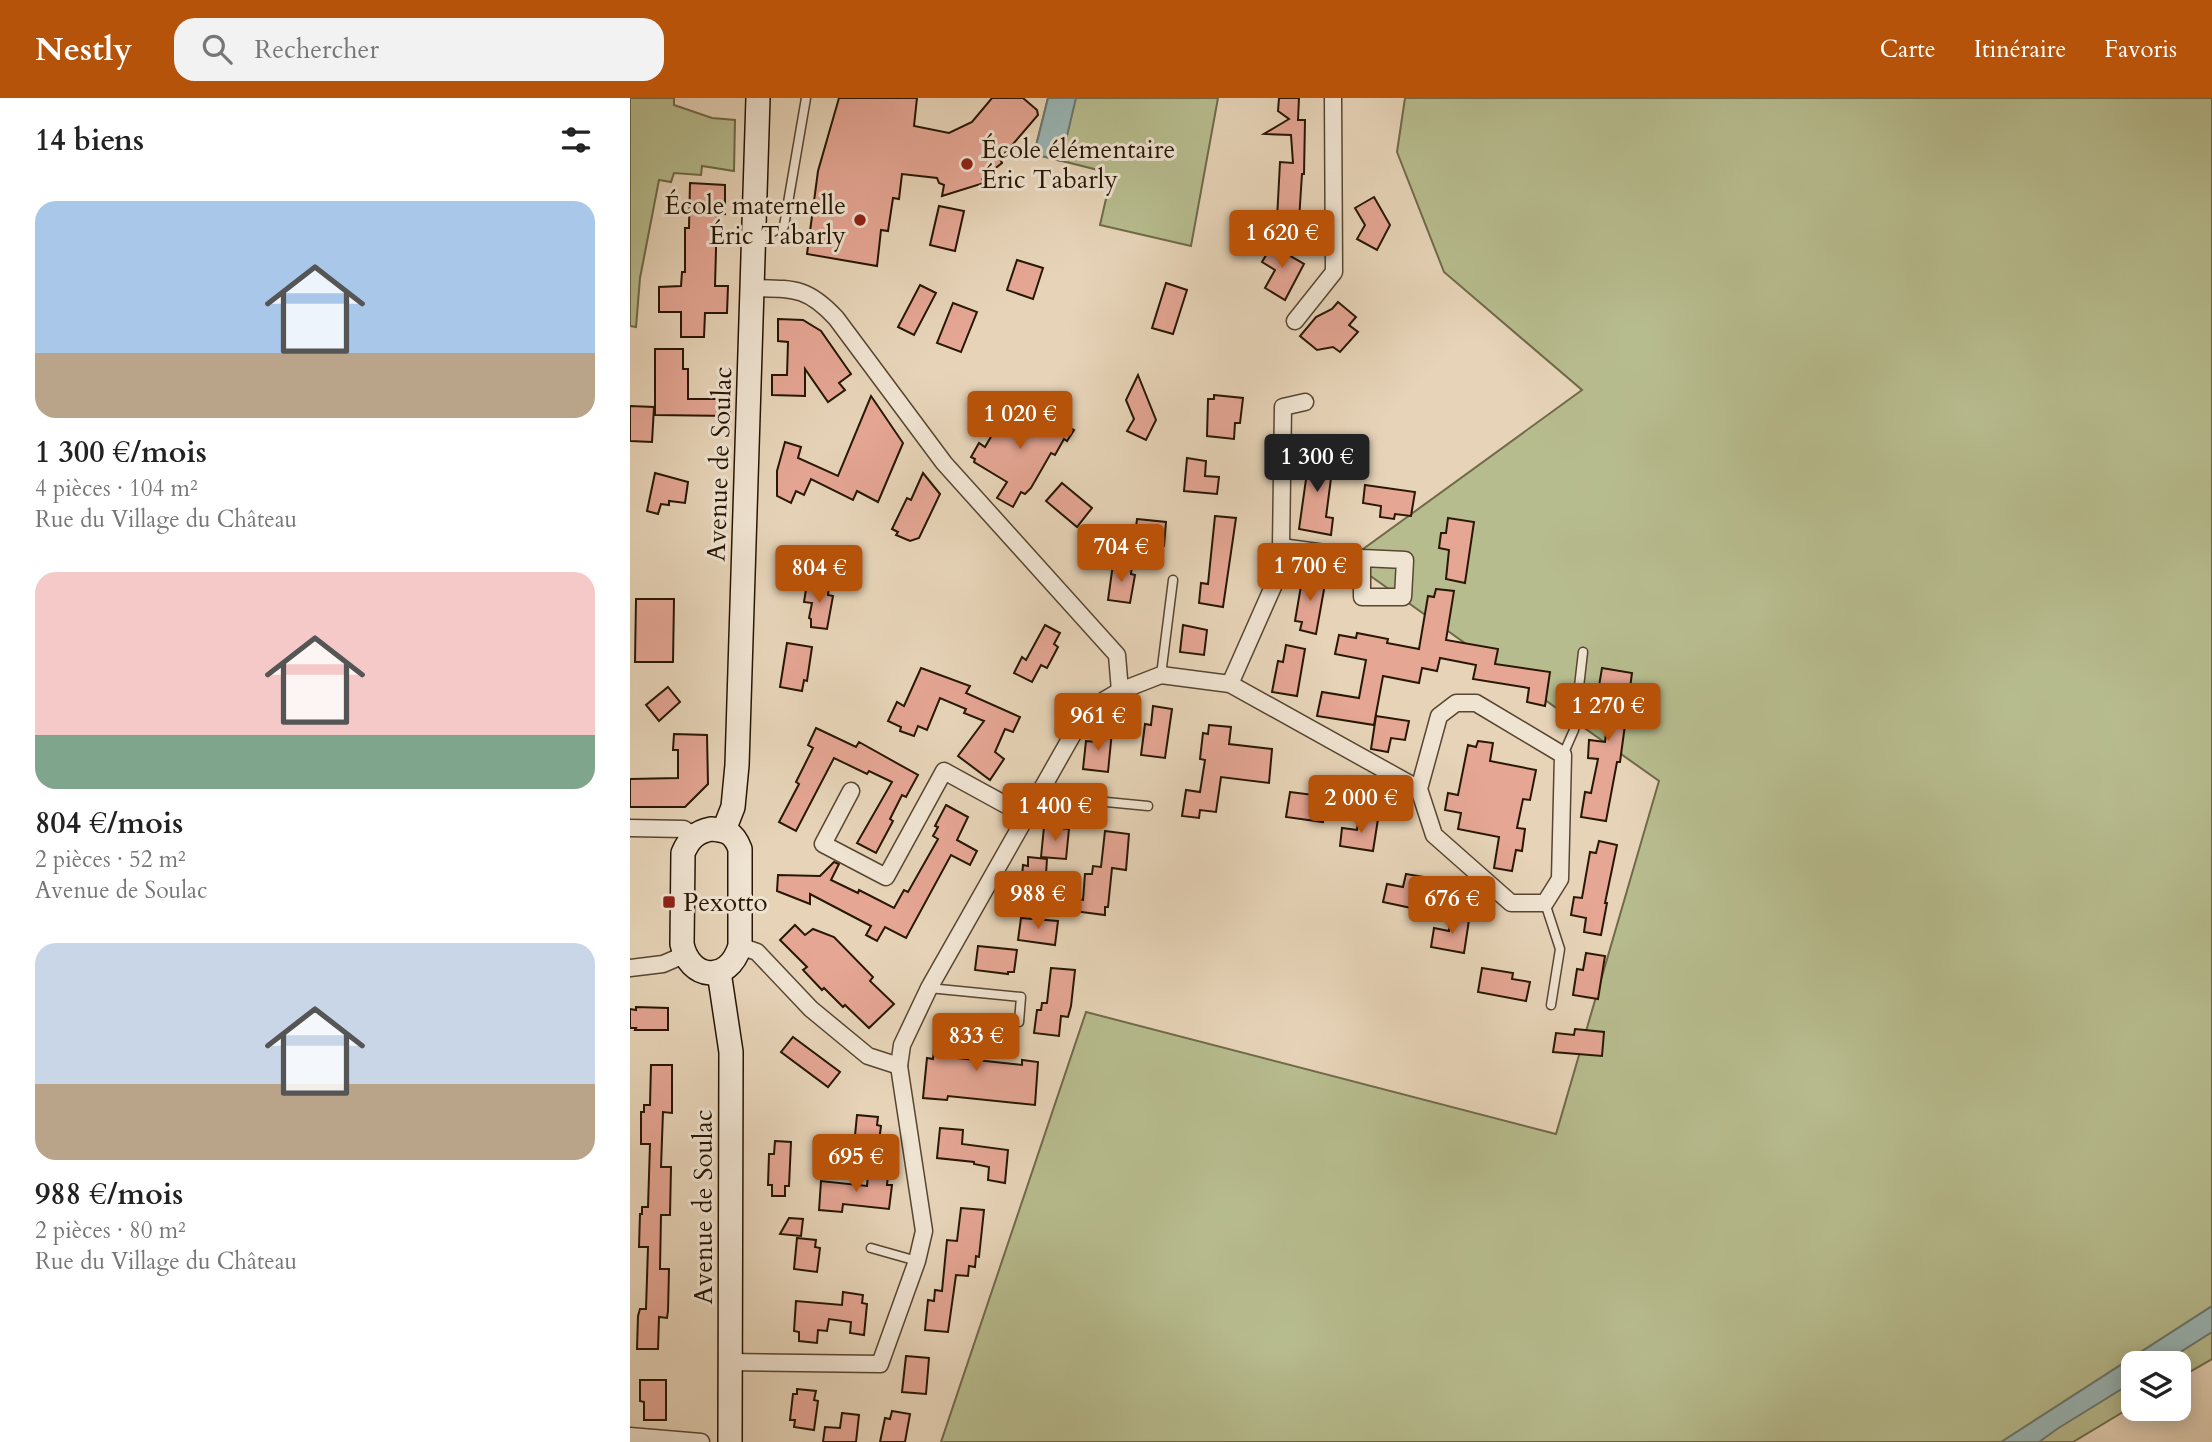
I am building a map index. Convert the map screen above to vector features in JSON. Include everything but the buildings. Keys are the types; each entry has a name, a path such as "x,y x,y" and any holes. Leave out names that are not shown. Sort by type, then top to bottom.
{"main road":[{"name":"Avenue de Soulac","path":"724,830 733,807 737,765 758,98"},
{"path":"724,830 733,835 740,849 740,946 730,967 719,972 703,972 684,956 683,853 688,842 701,831 724,830"},
{"name":"Avenue de Soulac","path":"719,972 732,1052 730,1442"}],"street":[{"path":"1295,321 1334,272 1333,98"},
{"path":"753,288 777,287 803,292 819,300 836,318 944,463 1117,655 1120,691"},
{"path":"1230,684 1276,580 1281,547 1283,407 1305,402"},
{"path":"1281,547 1362,558"},
{"path":"730,1362 880,1364 917,1261 924,1231 899,1066 902,1045 929,988 1086,711 1120,691 1161,676 1230,684 1419,789"},
{"path":"1456,703 1476,703 1563,755 1560,879 1545,903 1511,903 1434,835 1419,789 1439,716 1456,703"},
{"path":"851,791 823,844 886,877 944,771 1028,817"},
{"path":"630,828 684,829 694,836"},
{"path":"740,946 757,952 811,1009 868,1056 899,1066"},
{"path":"630,968 663,964 684,956"},
{"path":"630,1436 701,1442"}],"lane":[{"path":"755,241 783,226 806,98"},
{"path":"1161,676 1173,580"},
{"path":"1563,755 1574,730 1583,652"},
{"path":"1045,785 1096,801 1147,806"},
{"path":"1545,903 1560,949 1551,1005"},
{"path":"929,988 1021,997 1019,1022"},
{"path":"871,1248 917,1261"}],"green space":[{"path":"630,98 674,98 674,105 712,118 735,120 734,171 702,166 701,175 674,173 671,182 659,180 640,278 636,327 630,326"},
{"path":"1048,98 1218,98 1191,246 1100,225 1108,190 1107,179 1098,170 1034,154"},
{"path":"1405,98 2212,98 2212,1359 2191,1371 2191,1351 2121,1351 2121,1413 2073,1442 941,1442 1086,1012 1556,1134 1659,781 1348,560 1582,390 1444,272 1397,152"}],"water":[{"path":"1048,98 1076,98 1061,161 1034,154"},
{"path":"2212,1306 2212,1332 2182,1351 2142,1351"},
{"path":"2121,1365 2121,1389 2039,1442 2001,1442"}],"place":[{"name":"École élémentaire Éric Tabarly","path":"967,164"},
{"name":"École maternelle Éric Tabarly","path":"860,220"},
{"name":"Pexotto","path":"669,902"}]}
